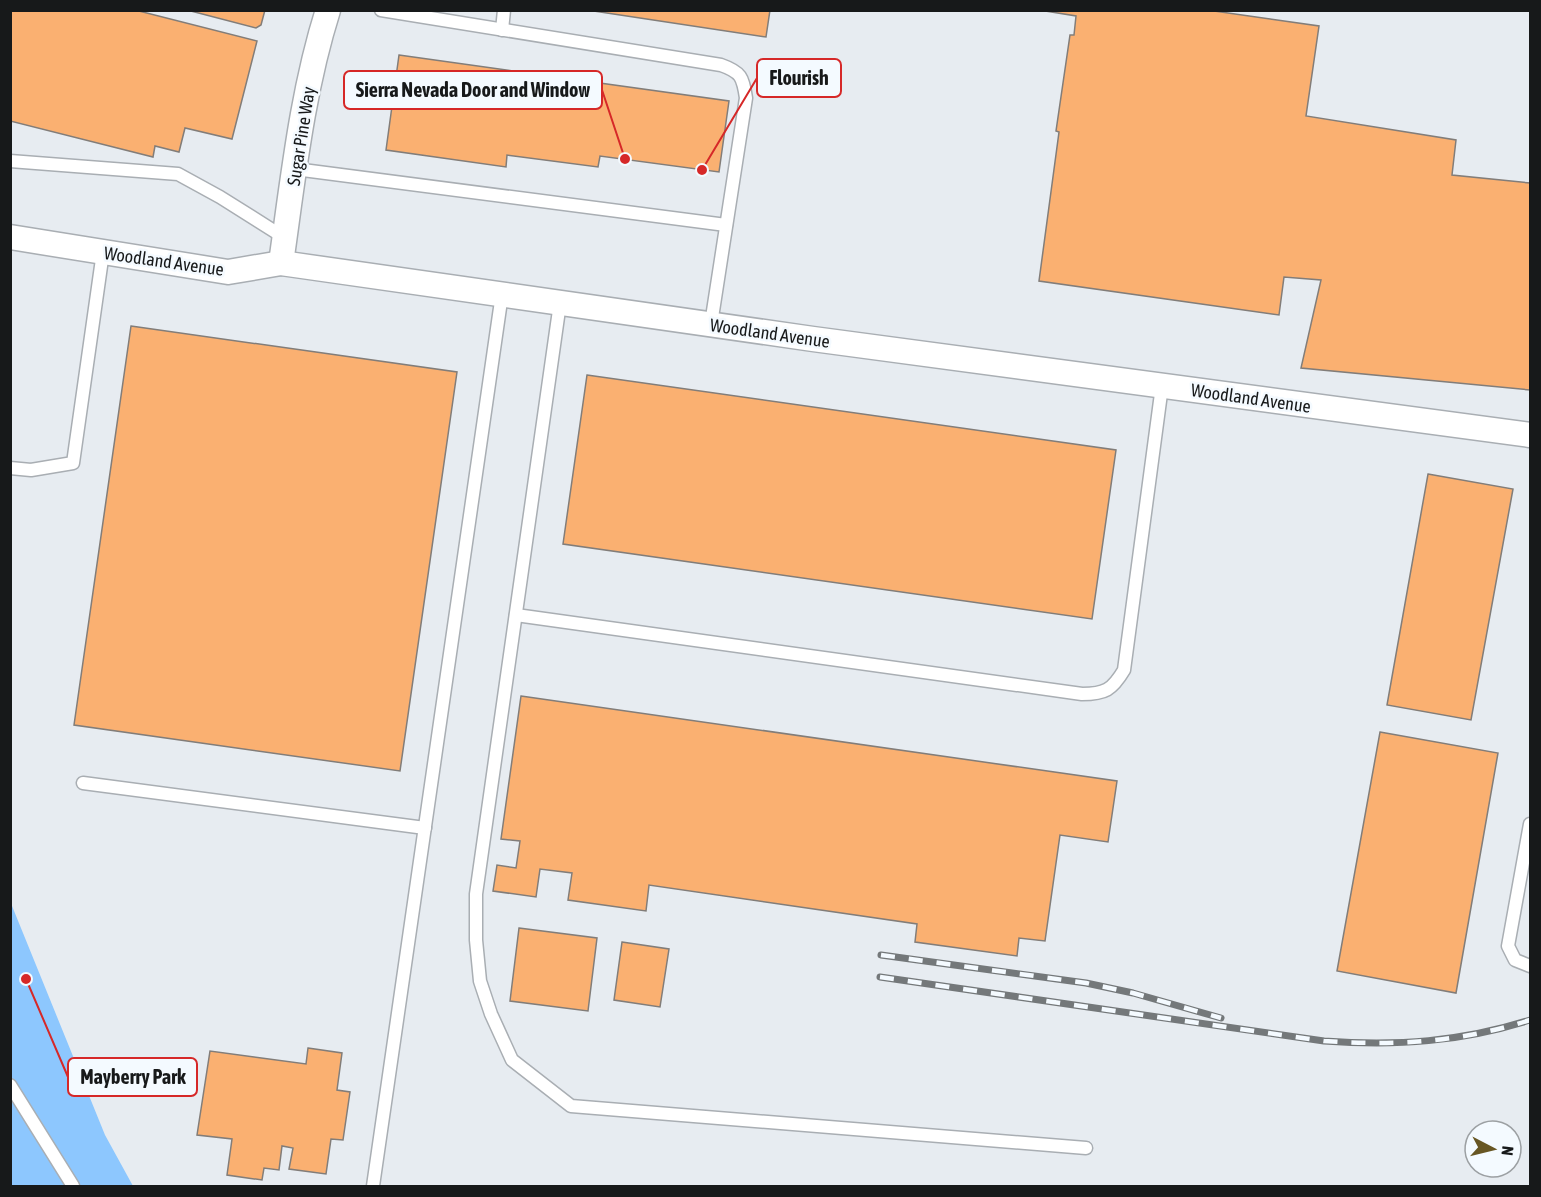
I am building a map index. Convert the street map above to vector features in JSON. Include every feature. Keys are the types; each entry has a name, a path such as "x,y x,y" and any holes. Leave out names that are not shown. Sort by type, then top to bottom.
{"street":[{"name":"Sugar Pine Way","path":"281,263 305,105 328,10"},
{"name":"Woodland Avenue","path":"10,237 228,273 281,263 1530,435"}],"lane":[{"path":"381,10 721,65 735,70 744,83 746,98 711,324"},
{"path":"502,30 504,10"},
{"path":"10,161 178,174 220,197 285,238"},
{"path":"295,169 726,225"},
{"path":"10,468 31,470 73,463 103,252"},
{"path":"373,1186 501,294"},
{"path":"560,303 476,894 476,940 480,981 491,1014 512,1060 571,1106 1086,1148"},
{"path":"516,615 1082,694 1100,694 1116,684 1124,670 1162,386"},
{"path":"83,783 425,828"},
{"path":"1530,824 1508,946 1515,960 1530,966"},
{"path":"10,1085 72,1186"}],"shaded area":[{"path":"10,901 105,1135 133,1186 11,1186"}],"building":[{"path":"10,10 135,10 257,41 232,139 185,128 179,152 155,146 153,157 10,121"},
{"path":"187,10 265,10 261,25 256,28"},
{"path":"587,10 770,10 766,37"},
{"path":"1039,10 1207,10 1319,26 1306,116 1456,140 1452,175 1530,183 1530,390 1301,368 1321,280 1284,277 1279,315 1039,281 1059,132 1056,131 1070,35 1074,35 1076,16"},
{"path":"399,55 729,101 719,172 600,156 598,167 507,155 506,167 386,150"},
{"path":"131,326 457,372 400,771 74,725"},
{"path":"587,375 1116,450 1092,619 563,544"},
{"path":"1428,474 1513,489 1471,720 1387,705"},
{"path":"521,696 1117,781 1108,842 1060,835 1045,941 1019,938 1017,956 915,942 917,924 649,885 646,911 568,900 572,873 540,869 536,897 493,891 497,865 516,868 520,841 501,839"},
{"path":"1380,732 1498,753 1456,993 1337,971"},
{"path":"519,928 597,938 588,1011 510,1001"},
{"path":"622,942 669,949 660,1007 614,1000"},
{"path":"308,1048 342,1053 337,1090 350,1092 343,1140 331,1139 326,1174 289,1169 293,1148 282,1146 279,1170 264,1168 262,1180 227,1175 232,1139 197,1135 210,1051 306,1064"}],"railway":[{"path":"881,955 1086,983 1133,993 1221,1018"},
{"path":"880,977 1324,1041 1377,1043 1428,1041 1479,1033 1530,1020"}],"place":[{"name":"Sierra Nevada Door and Window","path":"625,159"},
{"name":"Flourish","path":"702,170"},
{"name":"Mayberry Park","path":"26,979"}]}
